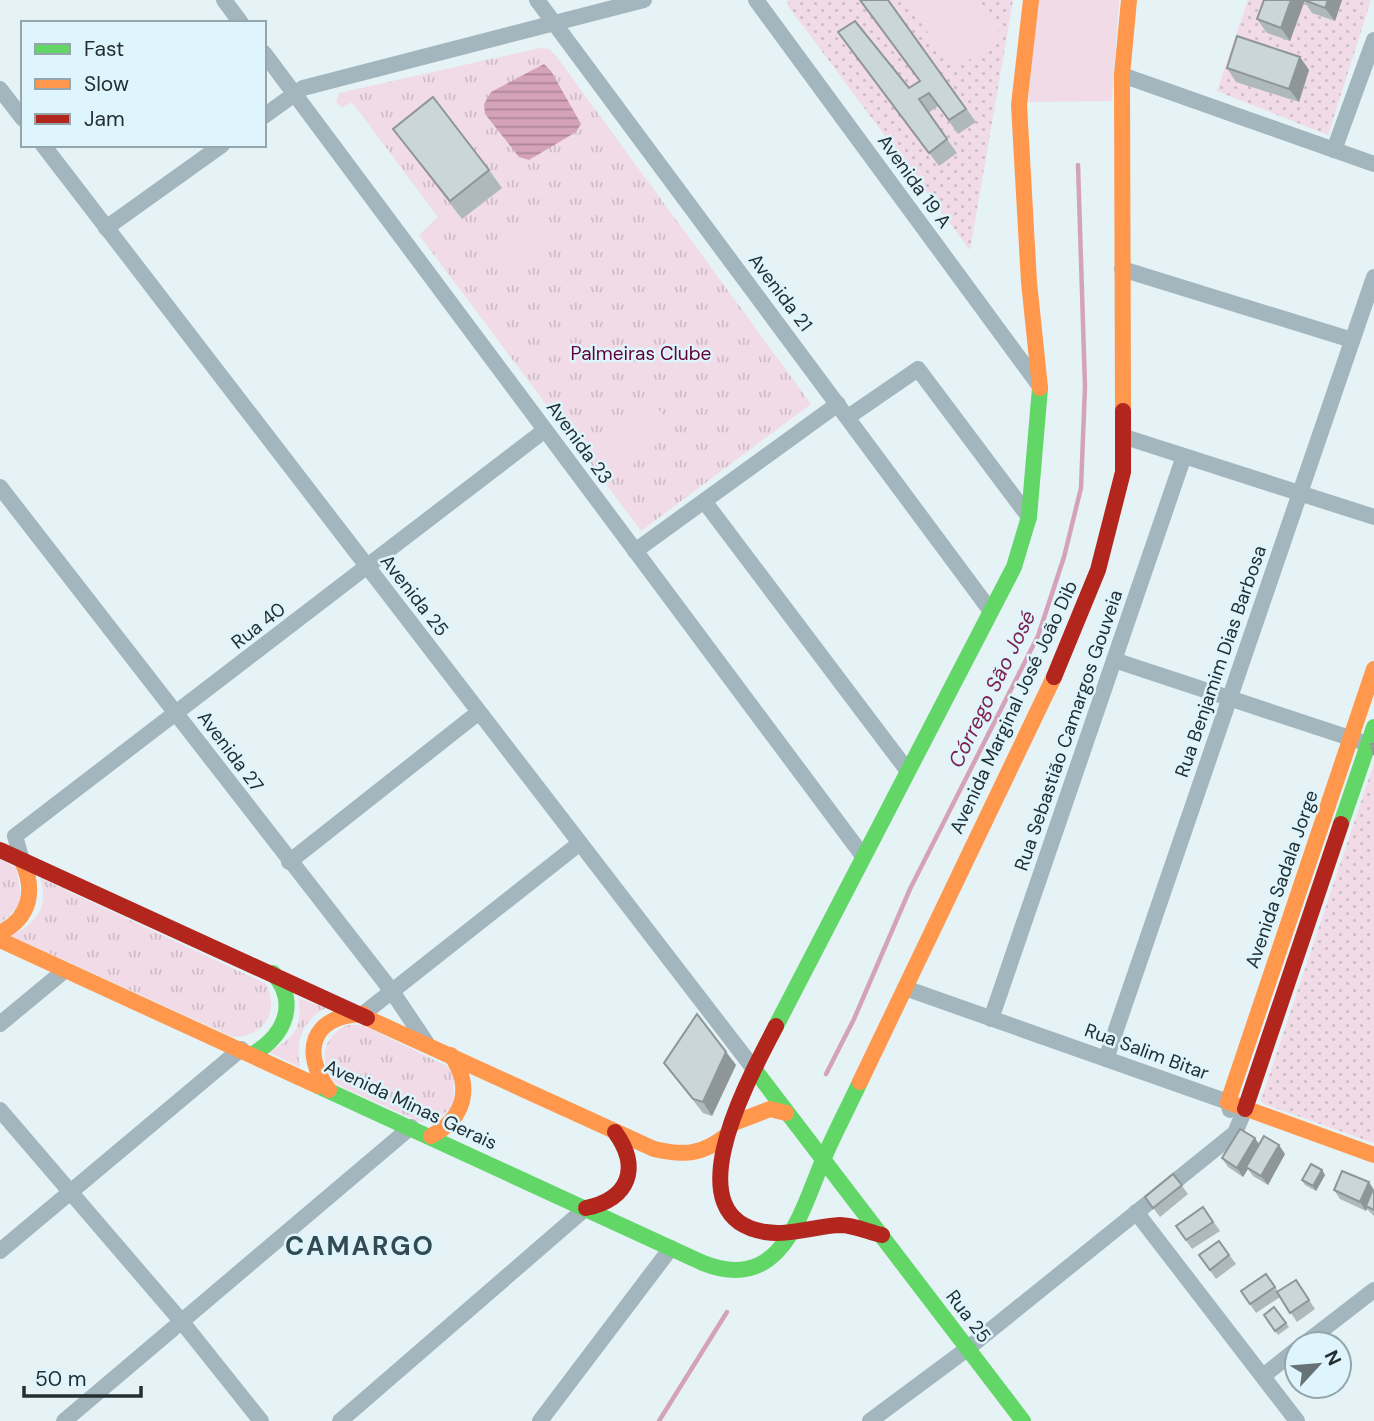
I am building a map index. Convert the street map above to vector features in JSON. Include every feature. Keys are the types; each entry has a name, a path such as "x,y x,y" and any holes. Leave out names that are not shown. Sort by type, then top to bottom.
{"main road":[{"path":"882,1235 843,1225 768,1233 748,1228 734,1217 721,1200 719,1183 729,1130 754,1069 1014,566 1029,517 1040,387 1029,282 1019,105 1031,0"},
{"name":"Avenida Marginal José João Dib","path":"796,1229 823,1160 1063,658 1098,570 1123,472 1125,438 1122,75 1129,0"},
{"name":"Avenida Sadala Jorge","path":"1228,1102 1374,669"},
{"name":"Avenida Sadala Jorge","path":"1245,1109 1374,727"},
{"path":"0,850 426,1042 654,1149 689,1157 711,1150 729,1130 770,1109 786,1113"},
{"path":"0,933 13,927 28,907 31,883 22,861"},
{"name":"Avenida Minas Gerais","path":"0,940 721,1269 743,1270 766,1262 786,1244 796,1229"},
{"path":"247,1051 274,1041 286,1018 286,993 282,981 273,973"},
{"path":"329,1091 321,1082 312,1060 316,1037 330,1019 341,1013 363,1014"},
{"path":"431,1136 452,1123 464,1101 463,1076 451,1055"},
{"path":"754,1069 823,1160"},
{"name":"Rua Salim Bitar","path":"1228,1102 1374,1155"},
{"path":"586,1208 612,1201 628,1181 630,1154 615,1132"},
{"name":"Rua 25","path":"823,1160 1023,1421"}],"street":[{"path":"224,0 240,21"},
{"name":"Avenida 21","path":"537,0 990,610"},
{"path":"266,115 303,88 644,0"},
{"name":"Avenida 19 A","path":"756,0 1040,387"},
{"path":"1334,150 1374,40"},
{"name":"Avenida 23","path":"266,57 863,856"},
{"path":"1122,75 1374,164"},
{"path":"0,89 21,116"},
{"name":"Avenida 25","path":"45,147 754,1069"},
{"path":"106,228 219,147"},
{"path":"1122,268 1352,340"},
{"name":"Rua Benjamim Dias Barbosa","path":"1106,1059 1374,276"},
{"path":"635,551 704,501 843,410 918,369 1029,517"},
{"name":"Rua 40","path":"22,861 15,836 545,430"},
{"path":"1125,438 1374,517"},
{"name":"Rua Sebastião Camargos Gouveia","path":"991,1019 1184,456"},
{"name":"Avenida 27","path":"0,486 289,862 391,990 426,1042"},
{"path":"704,501 907,770"},
{"path":"1114,660 1368,744"},
{"path":"289,862 479,712"},
{"path":"363,1014 580,843"},
{"path":"0,1024 64,971"},
{"name":"Rua Salim Bitar","path":"905,988 1228,1102"},
{"path":"0,1251 247,1051"},
{"path":"1228,1102 1235,1133"},
{"path":"870,1421 967,1349 1235,1133 1245,1109"},
{"path":"0,1110 183,1322 261,1421"},
{"path":"64,1421 411,1127"},
{"path":"340,1421 586,1208"},
{"path":"1136,1213 1297,1421"},
{"path":"540,1421 671,1248"},
{"path":"1322,1330 1374,1290"},
{"path":"1263,1376 1283,1360"}],"green space":[{"path":"787,0 1013,0 970,250 789,7"},
{"path":"904,0 976,0 1002,36 955,70"},
{"path":"1038,0 1119,0 1112,101 1028,102"},
{"path":"1248,0 1371,0 1328,135 1217,91"},
{"name":"Palmeiras Clube","path":"540,48 549,49 556,56 811,404 641,531 419,235 438,217 352,102 342,108 336,102 339,93"},
{"path":"532,222 550,247 505,281 487,257"},
{"path":"647,395 675,430 621,474 593,439"},
{"path":"1374,763 1374,1143 1264,1104 1261,1100"},
{"path":"0,859 16,868 22,903 0,924"},
{"path":"40,878 266,984 271,1004 266,1021 253,1033 233,1037 11,936 27,926 39,913 43,898"},
{"path":"298,998 326,1008 311,1019 302,1033 300,1067 267,1051 276,1048 294,1032 300,1017"},
{"path":"348,1025 362,1025 453,1069 454,1104 438,1120 420,1122 338,1085 327,1069 325,1052 332,1036"}],"shaded area":[{"path":"544,64 551,71 581,124 576,132 529,160 519,157 485,114 484,104 491,92"}],"building":[{"path":"860,0 888,0 966,109 949,120 929,93 919,99 947,139 929,153 838,32 855,21 909,88 920,81"},
{"path":"1264,0 1291,0 1281,28 1257,19"},
{"path":"1304,0 1328,0 1325,8"},
{"path":"1237,36 1300,57 1289,89 1227,68"},
{"path":"433,97 489,170 450,201 393,129"},
{"path":"697,1014 726,1052 703,1102 693,1099 664,1063"},
{"path":"1240,1129 1255,1138 1237,1168 1222,1158"},
{"path":"1264,1136 1279,1145 1261,1176 1246,1167"},
{"path":"1311,1164 1322,1170 1313,1186 1302,1180"},
{"path":"1342,1171 1369,1182 1360,1202 1334,1190"},
{"path":"1173,1174 1182,1185 1153,1208 1145,1197"},
{"path":"1372,1191 1374,1192 1374,1210 1366,1206"},
{"path":"1203,1207 1213,1222 1186,1240 1176,1226"},
{"path":"1219,1241 1229,1255 1210,1270 1199,1255"},
{"path":"1266,1274 1275,1287 1250,1304 1241,1291"},
{"path":"1296,1280 1309,1300 1290,1313 1277,1292"},
{"path":"1274,1307 1286,1323 1275,1331 1264,1315"}],"waterway":[{"name":"Córrego São José","path":"826,1074 854,1019 910,889 1038,636 1064,557 1081,488 1085,387 1078,165"},
{"name":"Córrego São José","path":"659,1421 727,1312"}],"traffic: fast":[{"path":"776,1026 1014,567 1029,517 1040,388"},
{"path":"1341,824 1374,727"},
{"path":"253,1054 273,1038 285,1018 285,996 273,973"},
{"path":"754,1069 1023,1421"},
{"path":"318,1086 703,1263 730,1270 751,1268 769,1259 784,1244 806,1204 827,1150 860,1082"}],"traffic: slow":[{"path":"1031,0 1019,105 1029,282 1040,388"},
{"path":"1123,411 1122,75 1129,0"},
{"path":"1374,669 1228,1102 1374,1155"},
{"path":"860,1082 1054,677"},
{"path":"0,933 18,920 28,903 29,883 22,861"},
{"path":"0,940 318,1086"},
{"path":"329,1090 315,1062 316,1038 322,1028 332,1021 363,1014"},
{"path":"367,1018 654,1149 675,1153 692,1152 709,1147 727,1135"},
{"path":"431,1136 452,1120 462,1101 462,1079 451,1055"},
{"path":"731,1124 770,1109 786,1113"}],"traffic: jam":[{"path":"1054,677 1098,570 1123,472 1123,411"},
{"path":"1245,1109 1341,824"},
{"path":"0,850 367,1018"},
{"path":"776,1026 737,1108 726,1141 720,1173 723,1200 737,1221 765,1232 783,1233 840,1225 882,1235"},
{"path":"586,1208 601,1204 612,1197 626,1180 629,1169 627,1158 615,1132"}],"district":[{"name":"CAMARGO","path":"360,1246"}]}
